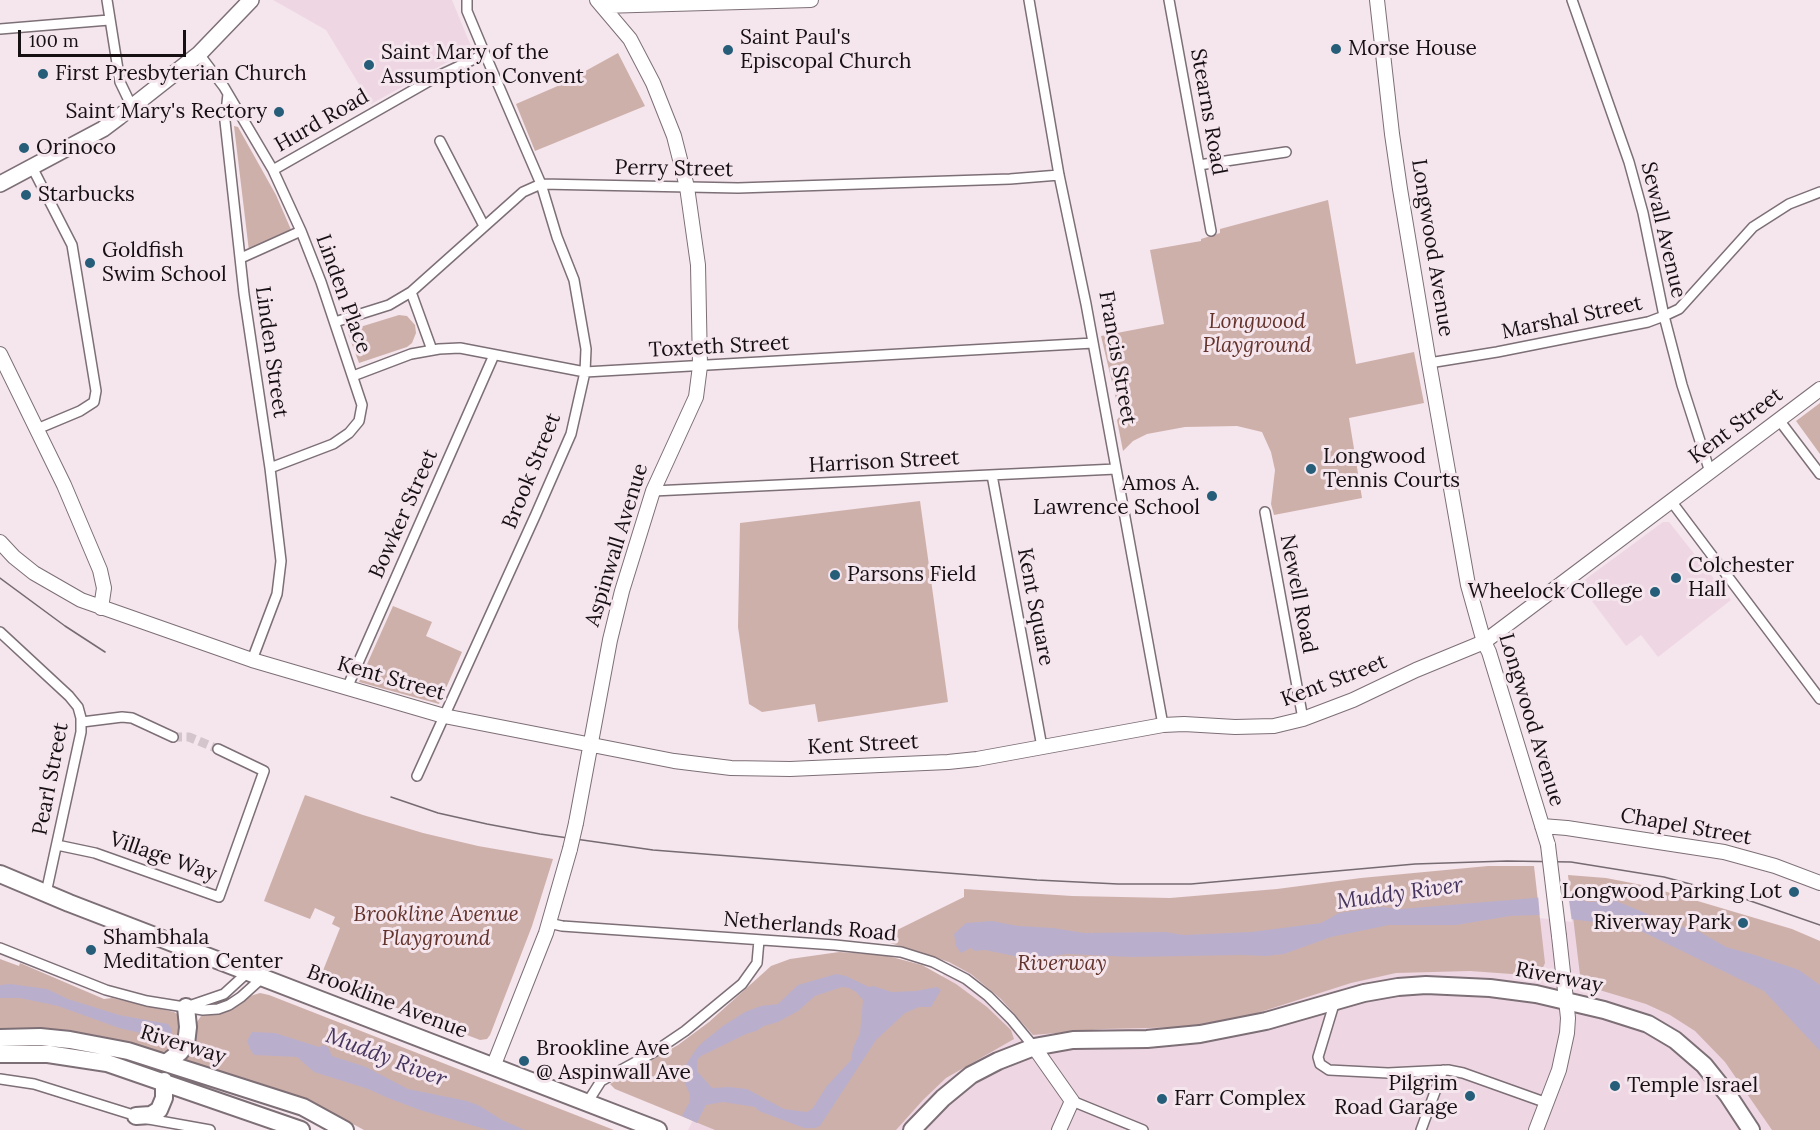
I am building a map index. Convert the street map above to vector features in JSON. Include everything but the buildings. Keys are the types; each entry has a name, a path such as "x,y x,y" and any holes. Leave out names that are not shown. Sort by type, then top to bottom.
{"highway":[{"name":"Brookline Avenue","path":"0,874 658,1130"},
{"name":"Riverway","path":"912,1130 943,1098 971,1075 998,1061 1034,1047 1072,1040 1147,1039 1200,1034 1266,1021 1335,1000 1388,988 1426,986 1510,990 1565,1000 1630,1017 1655,1028 1693,1054 1713,1075 1751,1130"},
{"path":"166,1063 186,1044 188,1027 186,1006"},
{"name":"Riverway","path":"0,1038 39,1037 79,1041 128,1051 303,1107 345,1130"},
{"name":"Riverway","path":"0,1054 39,1054 89,1059 115,1065 302,1130"},
{"path":"136,1116 151,1115 159,1110 164,1098 164,1081"}],"main road":[{"path":"0,184 103,129 199,54 251,0"},
{"path":"600,3 811,0"},
{"name":"Longwood Avenue","path":"1377,0 1392,134 1468,585 1548,845 1568,1018 1561,1063 1536,1130"},
{"name":"Aspinwall Avenue","path":"494,1067 549,923 576,823 614,623 631,559 653,491 696,397 700,366 698,265 687,187 674,136 660,99 630,39 600,3"},
{"name":"Aspinwall Avenue","path":"622,3 630,39"},
{"path":"0,354 37,429 100,570 104,588 101,608"},
{"name":"Kent Street","path":"0,542 34,573 70,595 101,608 252,660 444,716 695,764 759,769 948,762 1163,725 1262,727 1303,719 1353,700 1416,670 1484,642 1820,388"},
{"name":"Chapel Street","path":"1542,826 1724,852 1775,866 1820,883"},
{"path":"1034,1047 1072,1101 1059,1130"}],"street":[{"path":"107,0 120,82 132,107"},
{"name":"Brook Street","path":"417,776 571,434 585,372 586,349 574,280 541,184 484,54 467,11 466,0"},
{"name":"Francis Street","path":"1029,0 1059,175 1093,344 1163,725"},
{"name":"Stearns Road","path":"1169,0 1211,231"},
{"name":"Sewall Avenue","path":"1572,0 1629,162 1643,213 1664,316 1682,385 1710,472"},
{"path":"0,28 110,20"},
{"path":"199,54 228,94"},
{"name":"Hurd Road","path":"273,170 438,76 484,54"},
{"name":"Linden Place","path":"228,94 273,170 301,231 335,322 362,410 359,421 349,433 333,444 270,468"},
{"name":"Linden Street","path":"228,94 225,121 244,294 279,543 280,578 277,594 252,660"},
{"path":"440,141 484,226"},
{"path":"1199,165 1286,152"},
{"path":"32,167 72,245 96,391 93,402 80,411 37,429"},
{"name":"Perry Street","path":"541,184 749,187 1010,179 1059,175"},
{"path":"335,322 389,304 411,292 523,192 541,184"},
{"name":"Marshal Street","path":"1429,363 1497,352 1637,324 1664,316 1679,309 1753,227 1788,204 1820,192"},
{"path":"241,258 301,231"},
{"path":"411,292 432,350"},
{"name":"Toxteth Street","path":"353,376 411,354 460,348 585,372 1093,344"},
{"name":"Bowker Street","path":"347,688 494,355"},
{"path":"1779,420 1820,474"},
{"name":"Harrison Street","path":"653,491 1116,469"},
{"name":"Kent Square","path":"992,475 1042,747"},
{"path":"1671,501 1820,699"},
{"name":"Newell Road","path":"1265,512 1303,719"},
{"name":"Pearl Street","path":"0,632 71,698 78,707 82,722 46,893"},
{"path":"82,722 132,718 172,737"},
{"name":"Village Way","path":"57,845 95,853 219,897 264,771 218,750"},
{"name":"Netherlands Road","path":"549,923 562,926 888,949 933,962 962,977 988,996 1034,1047"},
{"path":"587,1103 601,1081 654,1052 685,1031 742,984 757,963 759,940"},
{"path":"0,948 106,990 147,1001 203,1010 222,1008 237,1000 255,975"},
{"path":"186,1006 223,994 255,975"},
{"path":"1335,1000 1318,1058 1324,1068 1388,1073 1443,1070 1463,1073 1546,1103"},
{"path":"1421,1130 1443,1070"},
{"path":"0,1079 29,1082 136,1116 210,1130"},
{"path":"1072,1101 1143,1130"}],"shaded area":[{"path":"273,0 452,0 473,51 451,60 371,104 326,30"},
{"name":"Wheelock College","path":"1663,522 1669,522 1731,600 1658,657 1641,635 1626,646 1579,584"},
{"path":"1572,896 1588,902 1616,901 1672,924 1700,932 1726,947 1799,970 1820,985 1820,1051 1764,991 1641,931 1602,923 1538,915 1510,916 1456,925 1389,925 1331,937 1284,954 1266,956 1131,957 1067,954 1024,958 985,950 975,951 971,948 961,953 956,946 954,934 966,923 992,921 1084,933 1165,932 1184,935 1251,932 1321,923 1339,913 1380,907 1401,909"},
{"path":"1561,905 1820,1130 688,1130 693,1120 932,994 957,951"},
{"path":"836,974 846,976 869,987 873,986 892,992 937,987 941,990 931,1007 919,1007 905,1013 876,1040 820,1126 804,1128 759,1111 755,1107 723,1102 706,1105 697,1123 682,1116 689,1103 690,1095 682,1076 683,1069 697,1048 723,1026 745,1012 761,1006 778,1004 798,985","holes":["842,987 849,988 863,1000 860,1033 853,1048 851,1060 826,1087 813,1108 807,1112 784,1109 747,1089 712,1088 697,1071 697,1060 701,1056 764,1026 778,1022 798,1011 815,996"]},
{"path":"10,984 47,989 68,999 119,1015 168,1024 172,1029 172,1036 169,1040 162,1042 153,1036 119,1028 58,1006 20,998 0,998 0,985"},
{"path":"252,1032 275,1033 319,1047 323,1045 328,1047 332,1056 366,1067 408,1089 467,1101 525,1130 488,1130 420,1110 368,1089 314,1072 297,1057 254,1055 247,1041"}],"green space":[{"path":"618,53 645,106 535,151 516,104 560,85"},
{"path":"234,126 238,127 276,195 292,232 249,251"},
{"name":"Longwood Playground","path":"1328,200 1356,364 1414,352 1424,403 1349,418 1362,498 1274,515 1271,504 1275,470 1271,452 1262,432 1237,426 1185,427 1147,434 1133,441 1123,451 1117,420 1120,416 1101,336 1164,324 1150,250 1201,241 1201,239 1220,233 1220,229"},
{"path":"399,315 407,316 415,325 416,333 412,343 407,347 359,363 347,331"},
{"path":"1820,403 1820,454 1796,421"},
{"name":"Parsons Field","path":"920,501 948,702 818,722 815,704 762,712 749,704 738,627 740,523"},
{"path":"393,606 432,622 426,636 462,652 439,704 359,682"},
{"name":"Brookline Avenue Playground","path":"305,795 423,833 478,846 553,859 532,926 487,1039 480,1040 329,982 328,976 322,973 340,928 332,924 335,917 315,908 310,919 264,901"},
{"name":"Riverway","path":"1488,866 1534,866 1545,963 1539,976 1470,971 1396,973 1351,983 1251,1015 1190,1027 1103,1029 1033,1035 1001,999 971,974 949,962 890,943 895,931 964,897 964,889 1072,896 1170,898"},
{"path":"1568,875 1606,878 1647,886 1792,929 1820,941 1820,1130 1772,1130 1725,1062 1695,1031 1670,1015 1646,1004 1586,986 1580,975"},
{"name":"Riverway","path":"839,952 884,955 922,965 956,984 987,1007 1011,1030 1014,1039 946,1078 896,1130 715,1130 615,1089 610,1084 678,1045 709,1022 771,966 790,959"},
{"path":"0,959 19,966 20,963 104,999 112,998 174,1012 177,1014 181,1031 179,1042 171,1050 159,1053 126,1042 92,1035 46,1028 0,1028"},
{"path":"260,993 614,1130 364,1130 316,1104 185,1060 194,1043 197,1022 201,1016 219,1012 247,997"}],"pier":[{"path":"1568,893 1572,922 1540,918 1538,895"}],"tunnel":[{"path":"173,737 189,737 218,749"}],"tram line":[{"path":"0,578 105,652"},
{"path":"391,797 438,813 487,824 653,850 1037,880 1118,884 1191,884 1415,864 1507,861 1571,862 1664,877 1739,897 1820,925"}],"place":[{"name":"Morse House","path":"1336,49"},
{"name":"Saint Paul's Episcopal Church","path":"728,50"},
{"name":"Saint Mary of the Assumption Convent","path":"369,65"},
{"name":"First Presbyterian Church","path":"43,74"},
{"name":"Saint Mary's Rectory","path":"279,112"},
{"name":"Orinoco","path":"24,148"},
{"name":"Starbucks","path":"26,195"},
{"name":"Goldfish Swim School","path":"90,263"},
{"name":"Longwood Tennis Courts","path":"1311,469"},
{"name":"Amos A. Lawrence School","path":"1212,496"},
{"name":"Parsons Field","path":"835,575"},
{"name":"Colchester Hall","path":"1676,578"},
{"name":"Wheelock College","path":"1655,592"},
{"name":"Longwood Parking Lot","path":"1794,892"},
{"name":"Riverway Park","path":"1743,923"},
{"name":"Shambhala Meditation Center","path":"91,950"},
{"name":"Brookline Ave @ Aspinwall Ave","path":"524,1061"},
{"name":"Temple Israel","path":"1615,1086"},
{"name":"Pilgrim Road Garage","path":"1470,1096"},
{"name":"Farr Complex","path":"1162,1099"}],"water label":[{"name":"Muddy River","path":"1400,894"},
{"name":"Muddy River","path":"386,1058"}]}
